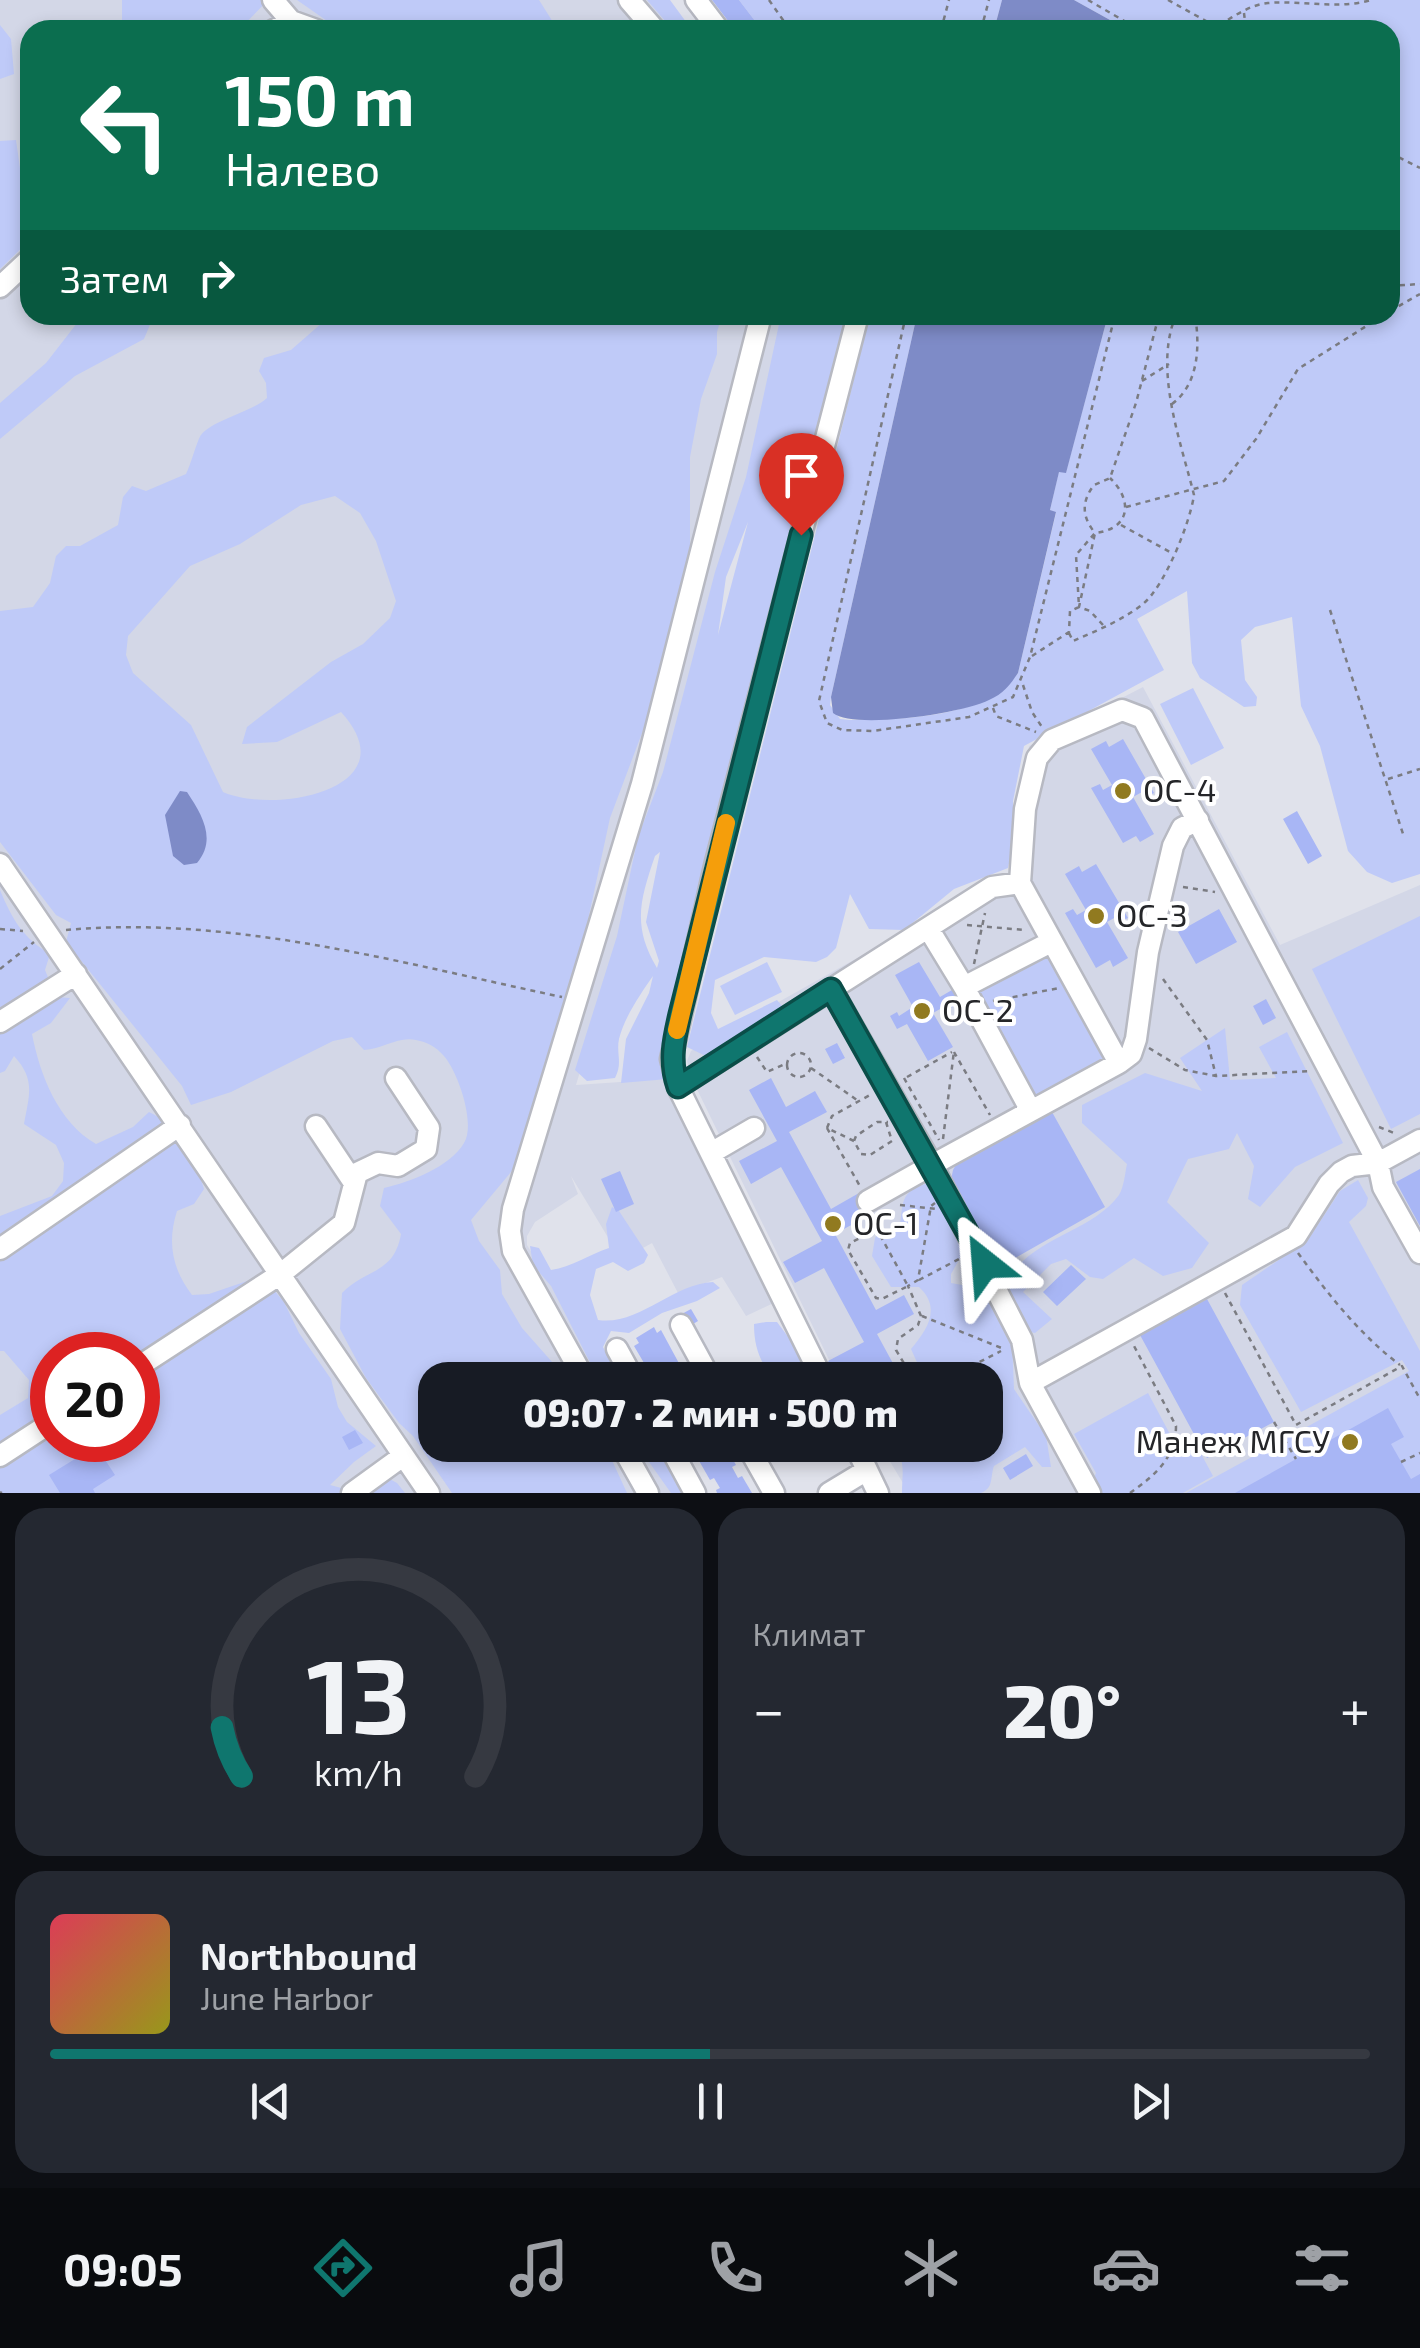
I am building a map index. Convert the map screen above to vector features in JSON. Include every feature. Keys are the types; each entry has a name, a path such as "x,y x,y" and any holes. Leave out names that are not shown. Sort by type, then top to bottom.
{"street":[{"path":"628,0 646,20"},
{"path":"696,0 711,20"},
{"path":"0,288 20,269"},
{"path":"575,1362 513,1251 513,1210 642,784 758,325"},
{"path":"814,1362 678,1087 672,1051 855,325"},
{"path":"1119,1063 1020,883 1025,809 1037,758 1052,740 1122,710 1143,718 1378,1163 1383,1187 1420,1252"},
{"path":"868,1201 1131,1054 1148,952 1172,846 1182,828 1198,820"},
{"path":"0,864 282,1272 429,1493"},
{"path":"678,1087 992,887 1020,883"},
{"path":"928,928 969,992 1032,1111"},
{"path":"969,992 1048,937"},
{"path":"0,1022 76,974"},
{"path":"831,989 896,1082 894,1119 936,1163 978,1250 1030,1383 1090,1493"},
{"path":"160,1352 282,1272 344,1224 357,1173 378,1163 398,1166 426,1149 429,1128 396,1078"},
{"path":"0,1249 180,1124"},
{"path":"316,1126 354,1183"},
{"path":"711,1153 754,1128"},
{"path":"1030,1383 1288,1240 1307,1221 1340,1172 1352,1166 1378,1163 1420,1140"},
{"path":"681,1326 701,1362"},
{"path":"616,1349 624,1362"},
{"path":"0,1456 30,1436"},
{"path":"352,1493 404,1456"},
{"path":"631,1462 648,1493"},
{"path":"678,1462 695,1493"},
{"path":"757,1462 774,1493"},
{"path":"863,1462 878,1493"},
{"path":"829,1493 867,1470"}],"path":[{"path":"1088,0 1123,20"},
{"path":"1168,0 1204,20"},
{"path":"1228,20 1267,3 1370,0"},
{"path":"1244,11 1245,20"},
{"path":"904,325 819,701 826,722 842,730 873,731 969,717 1013,697 1030,657 1113,325"},
{"path":"1095,533 1083,510 1094,485 1110,478 1156,325"},
{"path":"1104,626 1090,611 1079,607 1070,611 1068,632 1073,641 1104,626 1145,603 1191,514 1192,490 1172,404 1172,325"},
{"path":"1172,404 1190,386 1196,358 1194,325"},
{"path":"1126,507 1224,481 1256,439 1298,370 1368,325"},
{"path":"1141,382 1169,364"},
{"path":"1079,607 1076,555 1095,533 1108,532 1119,524 1126,507 1122,490 1110,478"},
{"path":"1119,524 1173,554"},
{"path":"1079,607 1095,533"},
{"path":"1330,610 1404,837"},
{"path":"1030,657 1068,632"},
{"path":"1022,682 1032,712 1052,740"},
{"path":"992,707 996,716 1052,740"},
{"path":"1386,780 1420,769"},
{"path":"1162,885 1240,897"},
{"path":"998,886 981,926 969,992 1075,984"},
{"path":"966,925 1048,937"},
{"path":"0,969 47,932 112,926 228,932 576,1000"},
{"path":"1148,952 1167,987 1208,1040 1216,1076"},
{"path":"1136,1039 1186,1070 1216,1076 1328,1068"},
{"path":"748,1043 767,1072 786,1064 798,1052 807,1055 812,1068 858,1101"},
{"path":"827,1128 832,1116 954,1051"},
{"path":"954,1051 998,1129"},
{"path":"936,1163 954,1051"},
{"path":"786,1064 793,1077 801,1078 812,1068"},
{"path":"1348,1107 1387,1132 1398,1134"},
{"path":"827,1128 854,1141 864,1155 888,1145 894,1119 877,1122 859,1132 854,1141"},
{"path":"827,1128 880,1222 880,1235 921,1316 918,1325 898,1339 896,1350 903,1362"},
{"path":"931,1209 952,1202"},
{"path":"900,1205 931,1209 952,1202"},
{"path":"918,1280 931,1209"},
{"path":"880,1228 850,1243 848,1250 876,1298 882,1299 978,1250"},
{"path":"1288,1240 1344,1312 1379,1349 1402,1366 1420,1399"},
{"path":"1218,1280 1296,1424 1402,1366"},
{"path":"921,1316 1013,1344"},
{"path":"1126,1330 1176,1426 1174,1444 1164,1463 1130,1493"},
{"path":"978,1362 1013,1344"},
{"path":"1274,1422 1296,1459"},
{"path":"1401,1462 1420,1452"}],"shaded area":[{"path":"0,0 653,0 669,20 20,20 20,325 791,325 644,858 576,1085 665,1079 780,1300 746,1316 722,1277 678,1293 652,1243 634,1253 609,1239 571,1176 578,1194 535,1222 527,1245 598,1362 418,1362 418,1462 660,1462 679,1493 0,1493"},
{"path":"122,0 268,0 249,20 122,20"},
{"path":"297,0 539,0 552,20 326,20"},
{"path":"647,0 670,0 685,20 664,20"},
{"path":"739,0 1002,0 997,20 754,20"},
{"path":"1002,0 1074,0 1110,20 997,20"},
{"path":"1074,0 1420,0 1420,874 1392,883 1367,872 1348,851 1320,746 1301,706 1292,617 1255,627 1241,640 1245,680 1257,697 1256,706 1244,707 1200,678 1192,663 1187,591 1137,619 1164,670 1024,746 1013,801 1013,844 1008,868 954,889 904,930 869,929 850,894 836,948 827,957 816,962 764,957 715,980 711,1013 718,1029 777,1000 788,1013 714,1060 687,1047 868,325 915,325 831,697 830,705 840,719 849,720 917,717 965,708 1004,688 1018,673 1056,513 1050,510 1059,471 1066,472 1105,325 1400,325 1400,20 1110,20"},
{"path":"0,25 11,39 14,74 0,79"},
{"path":"16,140 20,250 0,269 0,141"},
{"path":"76,325 150,325 144,339 75,376 0,439 0,403 46,363"},
{"path":"320,325 719,325 717,354 701,399 690,457 690,549 668,664 610,818 567,1017 516,1166 471,1220 479,1241 500,1270 502,1294 522,1328 552,1362 418,1362 418,1443 366,1378 340,1329 342,1293 386,1264 397,1247 401,1234 380,1206 384,1188 439,1166 464,1143 467,1111 449,1063 440,1052 420,1041 409,1039 364,1050 352,1037 333,1041 231,1092 191,1105 182,1086 66,942 71,923 56,915 0,842 0,611 33,607 50,583 56,556 66,546 80,546 118,525 123,497 132,486 146,491 186,474 206,430 267,398 266,383 259,371 264,358 291,350","holes":["335,496 360,513 376,541 396,601 390,618 363,644 331,662 247,727 242,744 277,742 341,712 358,738 359,760 348,777 328,790 302,797 273,800 223,792 191,725 133,673 126,655 128,636 190,566 240,544 301,505"]},
{"path":"779,325 850,325 668,1079 621,1083 626,1039 649,993 653,976 621,1031 615,1078 587,1081 575,1070 617,936 638,837 663,772 715,572 746,477","holes":["748,522 718,635 726,577","660,852 646,922 659,961 657,968 644,939 641,913 650,872"]},
{"path":"915,325 1105,325 1066,473 1059,472 1050,510 1056,512 1018,673 994,698 957,710 910,718 845,718 833,713 831,697"},
{"path":"1143,687 1280,945 1420,885 1420,1493 909,1493 890,1462 1003,1462 1003,1362 830,1362 691,1077 687,1061 691,1051 1011,872 1029,746"},
{"path":"1193,688 1224,748 1191,765 1160,704"},
{"path":"180,791 187,792 193,801 207,836 197,863 184,865 173,856 165,815"},
{"path":"0,890 19,927 50,954 45,970 56,997 70,998 51,1023 32,1034 46,1081 61,1110 96,1144 133,1127 149,1112 168,1125 190,1155 204,1189 194,1204 177,1211 174,1222 173,1255 185,1285 192,1295 209,1294 262,1276 284,1302 299,1333 331,1379 338,1407 347,1422 376,1446 330,1485 345,1489 386,1477 405,1493 0,1493 0,1415 28,1398 29,1380 0,1351 0,1216 52,1196 63,1181 64,1163 56,1145 24,1124 28,1080 14,1056 0,1073"},
{"path":"1420,916 1420,1114 1391,1129 1312,969"},
{"path":"1049,949 1110,1059 1031,1102 971,990"},
{"path":"767,962 782,992 735,1015 720,986"},
{"path":"1225,1028 1230,1080 1276,1078 1259,1047 1287,1032 1343,1143 1295,1167 1260,1207 1248,1199 1254,1166 1237,1133 1229,1149 1188,1159 1167,1202 1209,1243 1192,1268 1163,1276 1134,1258 1103,1279 1090,1277 1066,1259 1051,1264 1023,1292 1052,1319 1035,1333 1022,1330 1000,1295 1010,1276 1039,1249 1106,1209 1123,1184 1127,1164 1082,1123 1082,1105 1145,1073 1202,1091 1180,1058"},
{"path":"1358,1180 1368,1198 1366,1206 1349,1222 1420,1351 1420,1493 1186,1493 1409,1371 1402,1360 1301,1412 1240,1305 1242,1285 1308,1240 1340,1191"},
{"path":"928,1183 941,1195 964,1251 951,1274 951,1283 979,1288 995,1298 1002,1325 1012,1341 1014,1389 1046,1436 1051,1467 1042,1467 1025,1447 1003,1460 1003,1362 917,1362 911,1349 927,1327 930,1303 919,1287 891,1287 872,1256 880,1231 899,1231 902,1206 918,1186"},
{"path":"612,1207 619,1211 648,1255 644,1263 628,1271 613,1262 596,1269 590,1295 598,1320 628,1317 698,1284 713,1282 720,1288 662,1313 629,1333 611,1331 603,1347 611,1362 590,1362 551,1286 533,1265 530,1246 539,1248 551,1270 566,1266 609,1248 606,1224"},
{"path":"777,1322 805,1362 763,1362 754,1324"},
{"path":"1148,1393 1172,1438 1179,1441 1192,1437 1213,1476 1183,1493 1094,1493 1091,1486 1096,1473 1074,1434"},
{"path":"431,1462 613,1462 627,1493 452,1493"},
{"path":"649,1462 667,1462 686,1493 671,1493"},
{"path":"901,1462 1001,1462 994,1466 990,1485 981,1493 902,1493"}],"building":[{"path":"712,0 739,0 754,20 727,20"},
{"name":"ОС-4","path":"1123,739 1154,793 1145,798 1142,792 1133,797 1154,834 1140,842 1136,836 1123,843 1091,788 1100,784 1103,790 1112,785 1091,749 1106,741 1109,747"},
{"path":"1297,811 1322,856 1308,864 1283,819"},
{"name":"ОС-3","path":"1096,864 1128,918 1119,922 1116,917 1107,922 1128,958 1113,967 1110,960 1096,968 1065,913 1073,909 1077,915 1086,910 1065,874 1079,866 1082,872"},
{"path":"1219,909 1237,942 1196,964 1178,932"},
{"name":"ОС-2","path":"919,962 940,997 952,990 959,1003 933,1013 953,1047 928,1061 907,1024 897,1029 890,1016 897,1012 899,1016 913,1007 895,975"},
{"path":"1266,999 1276,1018 1263,1025 1253,1006"},
{"path":"837,1043 845,1058 833,1064 825,1049"},
{"name":"ОС-1","path":"771,1078 786,1107 815,1091 827,1112 789,1132 831,1209 859,1193 871,1214 835,1234 876,1310 904,1295 914,1314 877,1334 892,1362 828,1361 864,1342 824,1268 795,1283 783,1262 822,1241 781,1167 751,1184 739,1161 777,1141 749,1090"},
{"path":"1052,1112 1105,1207 996,1269 951,1180 953,1170 958,1161"},
{"path":"1420,1169 1420,1226 1396,1182"},
{"path":"620,1171 634,1204 616,1212 601,1179"},
{"path":"1071,1265 1086,1279 1057,1306 1043,1292"},
{"path":"1207,1299 1274,1422 1207,1458 1140,1335"},
{"path":"691,1309 698,1321 685,1329 678,1316"},
{"path":"654,1327 657,1333 661,1330 678,1362 643,1362 634,1346 639,1343 636,1338"},
{"path":"1388,1408 1404,1437 1391,1444 1411,1479 1420,1474 1420,1493 1235,1493"},
{"path":"355,1430 363,1443 349,1450 342,1437"},
{"path":"1026,1454 1033,1466 1010,1480 1003,1468"},
{"path":"70,1462 106,1462 115,1475 93,1489 95,1493 60,1493 49,1475"},
{"path":"700,1462 734,1462 732,1467 738,1478 742,1476 752,1493 717,1493 720,1488 714,1478 710,1480"}],"slow traffic":[{"path":"677,1030 726,823"}],"place":[{"name":"ОС-4","path":"1123,791"},
{"name":"ОС-3","path":"1096,916"},
{"name":"ОС-2","path":"922,1011"},
{"name":"ОС-1","path":"833,1224"},
{"name":"Манеж МГСУ","path":"1350,1442"}],"route":[{"path":"801,535 680,1014 671,1059 675,1078 678,1087 831,989 985,1264"}]}
